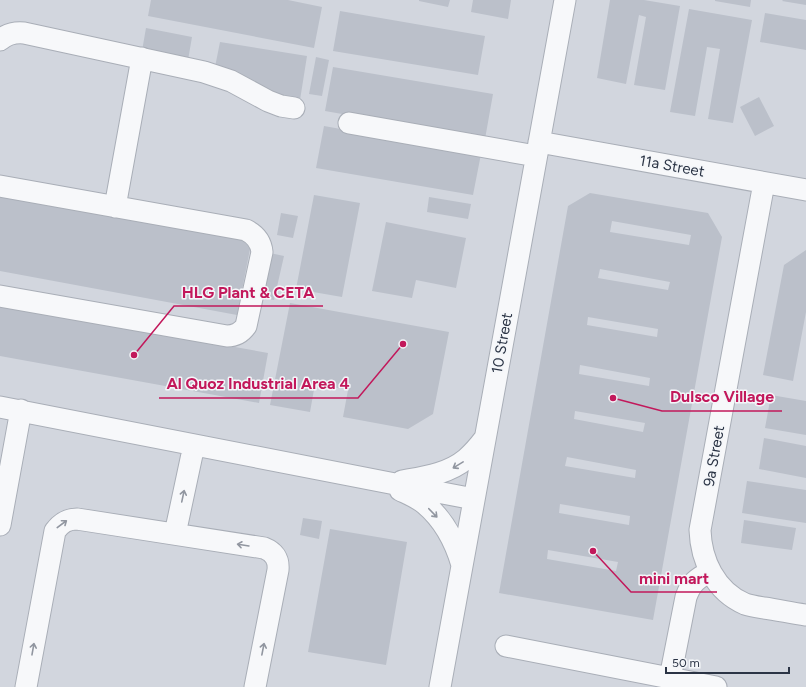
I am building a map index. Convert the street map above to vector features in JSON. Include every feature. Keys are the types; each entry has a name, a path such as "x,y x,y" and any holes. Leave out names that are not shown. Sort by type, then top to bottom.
{"street":[{"name":"10 Street","path":"440,687 564,0"},
{"path":"0,40 11,33 24,33 204,72 237,84 268,101 281,106 294,108"},
{"path":"115,207 142,58"},
{"name":"11a Street","path":"349,122 806,190"},
{"name":"9a Street","path":"764,183 700,530 700,540 710,572 718,583 737,600 747,605 806,615"},
{"path":"0,186 246,230 256,236 262,252 247,322 243,330 236,335 227,336 0,296"},
{"path":"0,407 474,499"},
{"path":"0,525 21,410"},
{"path":"390,483 442,473 466,460 485,438"},
{"path":"175,534 194,445"},
{"path":"390,483 424,504 435,514 445,526 452,538 462,565"},
{"path":"26,687 53,537 59,526 70,519 264,548 275,556 278,570 262,686"},
{"path":"670,678 688,591 696,580 710,572"},
{"path":"506,646 716,687"}],"shaded area":[{"path":"0,0 806,0 806,687 0,687"}],"building":[{"path":"151,0 288,0 322,7 314,48 148,16"},
{"path":"419,0 450,0 448,7"},
{"path":"473,0 511,0 508,19 471,12"},
{"path":"610,0 644,0 680,6 665,90 634,85 646,17 639,15 626,84 597,78"},
{"path":"715,0 751,0 750,7"},
{"path":"806,0 806,5 782,1"},
{"path":"689,9 752,20 733,123 708,119 720,49 707,47 695,116 670,112"},
{"path":"340,11 485,36 478,75 333,51"},
{"path":"765,13 806,20 806,50 760,42"},
{"path":"146,28 192,37 188,60 142,51"},
{"path":"220,42 307,56 300,100 264,90 215,67"},
{"path":"316,57 329,60 322,96 309,94"},
{"path":"333,67 493,94 485,139 325,111"},
{"path":"759,97 774,126 755,136 740,107"},
{"path":"324,126 481,154 473,195 316,168"},
{"path":"0,193 252,239 237,315 0,271"},
{"path":"590,193 708,213 722,237 653,620 499,593 568,206","holes":["612,221 691,235 689,245 610,232","600,269 670,282 668,290 598,278","588,317 658,329 657,337 587,325","580,365 650,378 649,386 579,374","575,411 645,423 643,432 574,419","567,457 636,470 635,478 565,466","560,504 630,516 629,525 559,513","548,550 618,562 616,571 547,559"]},
{"path":"314,195 360,203 342,297 296,289"},
{"path":"429,197 471,204 468,219 427,212"},
{"path":"281,213 298,216 293,238 277,235"},
{"path":"386,222 466,238 456,288 416,280 412,298 372,291"},
{"path":"806,250 806,312 793,381 763,375 784,265"},
{"path":"270,253 284,256 274,300 260,297"},
{"path":"290,303 449,332 433,414 408,429 343,417 348,390 315,384 310,412 270,405"},
{"path":"0,305 268,353 259,403 0,356"},
{"path":"771,395 806,401 806,435 765,428"},
{"path":"764,438 806,446 806,478 759,469"},
{"path":"747,481 806,490 806,523 742,513"},
{"path":"303,518 322,521 319,539 300,535"},
{"path":"744,520 796,528 792,550 741,543"},
{"path":"330,529 407,542 386,665 308,652"}],"place":[{"name":"Al Quoz Industrial Area 4","path":"403,344"},
{"name":"HLG Plant & CETA","path":"134,355"},
{"name":"Dulsco Village","path":"613,398"},
{"name":"mini mart","path":"593,551"}]}
